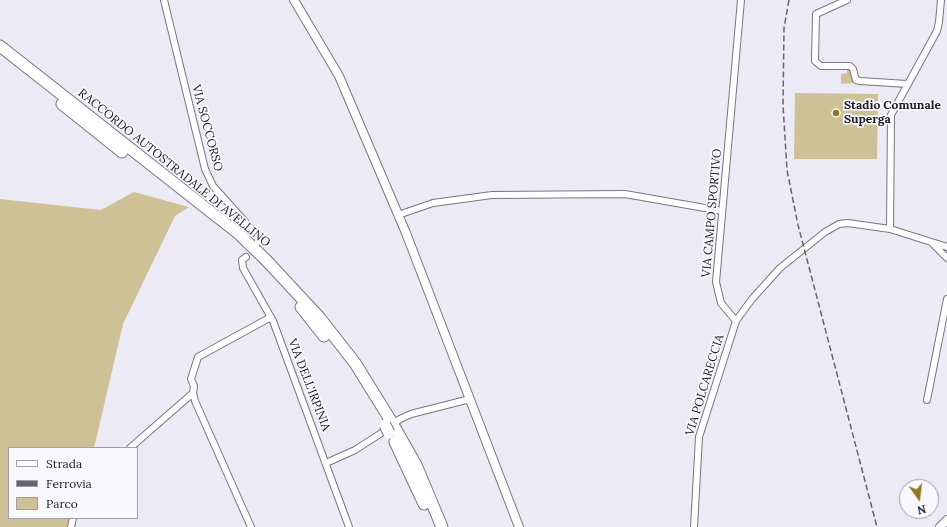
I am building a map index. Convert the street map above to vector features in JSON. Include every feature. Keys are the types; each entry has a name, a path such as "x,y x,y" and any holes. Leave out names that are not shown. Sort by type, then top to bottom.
{"highway":[{"name":"RACCORDO AUTOSTRADALE DI AVELLINO","path":"0,46 239,234 319,316 354,363 390,427 434,527"},
{"name":"RACCORDO AUTOSTRADALE DI AVELLINO","path":"0,56 223,231 258,262 293,298 322,332 416,465 442,527"}],"street":[{"name":"VIA SOCCORSO","path":"164,0 204,169 213,186 257,235 258,241 256,245"},
{"path":"294,0 339,76 398,216 519,527"},
{"name":"VIA CAMPO SPORTIVO","path":"736,321 721,303 716,282 741,0"},
{"path":"847,0 816,14 815,61 822,66 850,66 853,69 856,80 907,84"},
{"path":"890,229 891,116 907,84 937,32 941,0"},
{"path":"398,216 433,203 492,195 625,194 722,210"},
{"path":"736,321 774,274 825,232 839,224 848,223 890,229 947,247"},
{"path":"931,242 947,258"},
{"name":"VIA DELL'IRPINIA","path":"246,257 242,260 243,268 271,317 349,527"},
{"path":"927,400 947,299"},
{"path":"251,527 195,401 192,379 198,357 271,317"},
{"name":"VIA POLCARECCIA","path":"694,527 699,436 736,321"},
{"path":"131,447 193,393"},
{"path":"326,463 355,450 400,419 411,414 470,399"},
{"path":"940,527 947,520"}],"green space":[{"path":"847,68 850,70 852,78 856,83 841,84 841,74 847,73"},
{"name":"Stadio Comunale Superga","path":"795,93 878,94 877,159 794,159"},
{"path":"134,192 189,207 175,216 123,324 94,447 8,447 8,519 77,519 75,527 0,527 0,199 101,210"}],"railway":[{"path":"789,0 784,28 783,105 787,170 798,225 877,527"}],"place":[{"name":"Stadio Comunale Superga","path":"836,113"}]}
